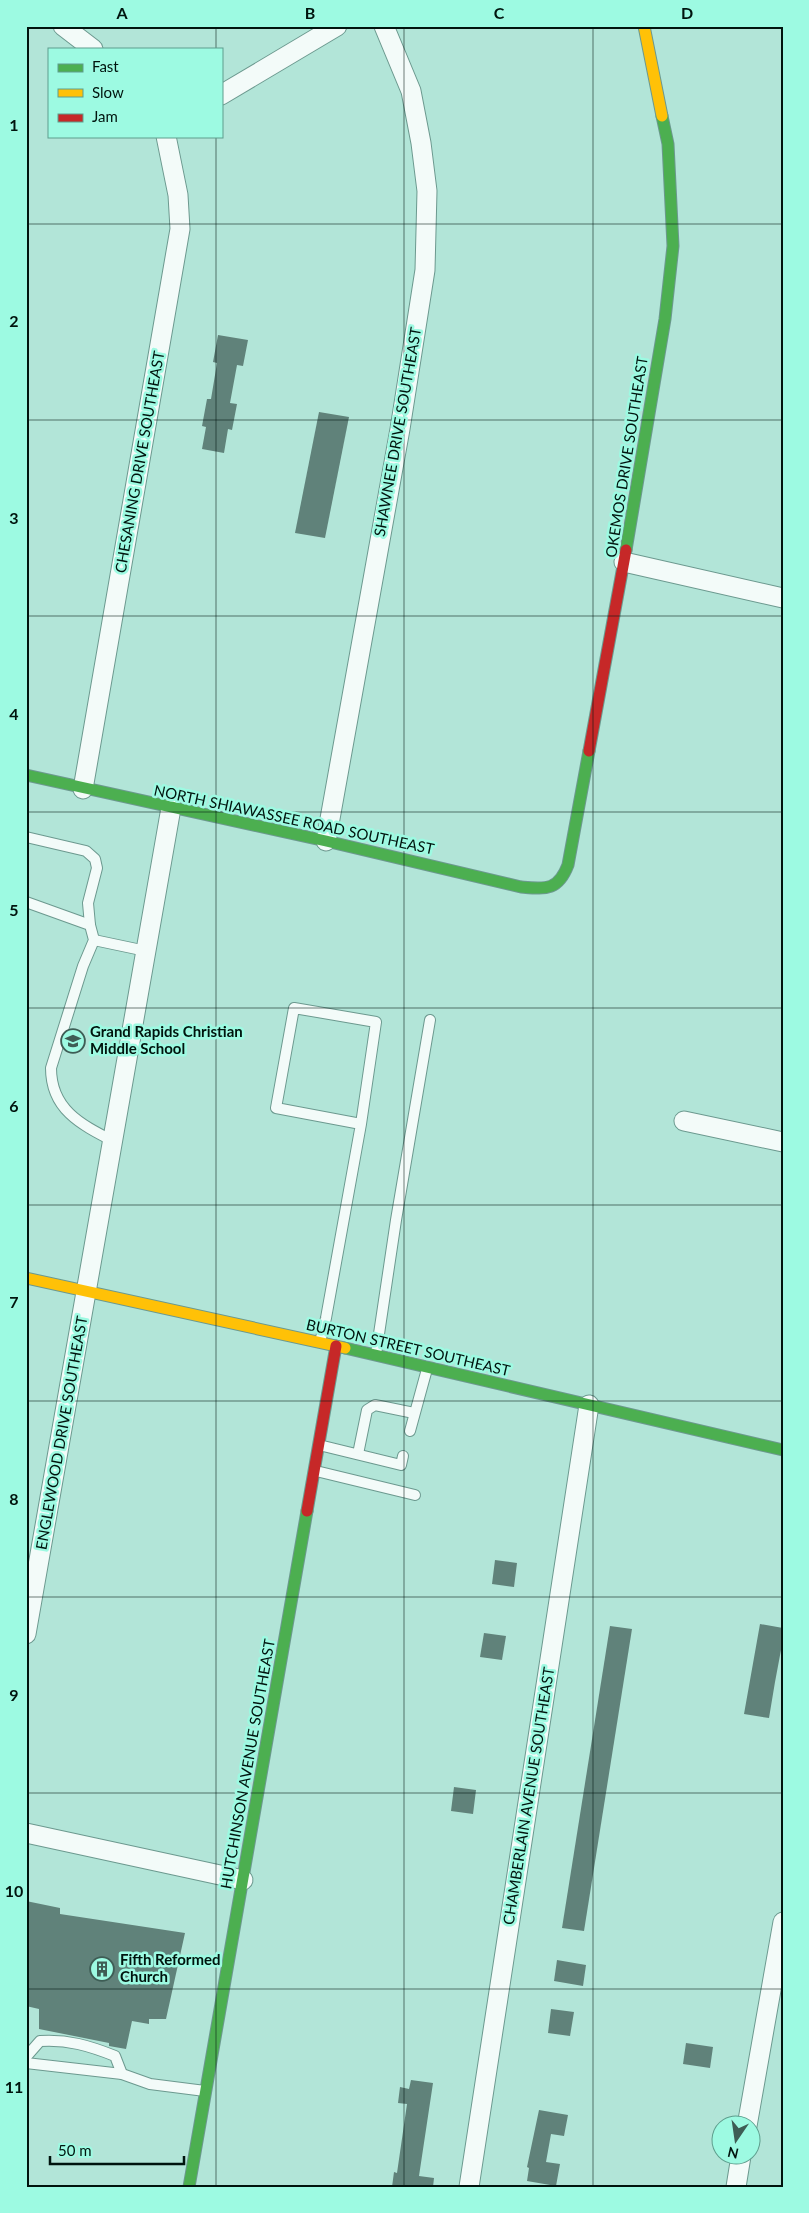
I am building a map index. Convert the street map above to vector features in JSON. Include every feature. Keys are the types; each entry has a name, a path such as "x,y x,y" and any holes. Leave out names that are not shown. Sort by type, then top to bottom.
{"street":[{"path":"63,26 92,48"},
{"path":"222,94 337,26"},
{"name":"SHAWNEE DRIVE SOUTHEAST","path":"326,841 400,429 425,270 427,191 421,143 411,91 384,26"},
{"name":"OKEMOS DRIVE SOUTHEAST","path":"556,886 564,878 568,865 624,562 665,319 673,246 668,144 644,26"},
{"name":"CHESANING DRIVE SOUTHEAST","path":"83,789 180,229 178,196 166,138"},
{"path":"624,562 783,598"},
{"name":"NORTH SHIAWASSEE ROAD SOUTHEAST","path":"26,775 326,841 521,887 543,889 556,886"},
{"path":"87,1291 171,808"},
{"path":"684,1121 783,1142"},
{"name":"BURTON STREET SOUTHEAST","path":"26,1278 376,1355 783,1450"},
{"name":"ENGLEWOOD DRIVE SOUTHEAST","path":"26,1634 87,1291"},
{"name":"HUTCHINSON AVENUE SOUTHEAST","path":"189,2187 336,1346"},
{"name":"CHAMBERLAIN AVENUE SOUTHEAST","path":"469,2187 589,1405"},
{"path":"26,1833 243,1880"},
{"path":"748,2116 783,1922"},
{"path":"736,2187 739,2166"}],"lane":[{"path":"26,837 86,852 95,858 97,868 88,903 94,940 83,966 54,1059 51,1079 54,1091 64,1108 82,1124 113,1141"},
{"path":"26,902 90,924"},
{"path":"94,940 146,951"},
{"path":"319,1343 326,1318 361,1124 376,1022 294,1008 276,1108 361,1124"},
{"path":"376,1355 396,1220 430,1020"},
{"path":"410,1431 428,1368"},
{"path":"358,1454 367,1410 375,1405 414,1412"},
{"path":"320,1445 358,1454 402,1461"},
{"path":"315,1471 415,1495"},
{"path":"26,2057 40,2041 58,2040 89,2045 116,2056 122,2074"},
{"path":"26,2063 122,2074 150,2084 205,2091"}],"building":[{"path":"218,335 248,340 243,366 237,365 230,403 237,404 232,430 228,429 224,453 202,449 206,427 202,426 207,399 211,399 217,363 213,362"},
{"path":"319,412 349,417 325,538 295,533"},
{"path":"495,1560 517,1563 514,1587 492,1584"},
{"path":"760,1624 783,1628 783,1650 781,1650 769,1718 744,1714"},
{"path":"610,1626 632,1629 584,1931 562,1928"},
{"path":"484,1633 506,1636 502,1660 480,1657"},
{"path":"454,1787 476,1790 473,1814 451,1811"},
{"name":"Fifth Reformed Church","path":"26,1901 60,1908 60,1914 185,1933 166,2019 149,2019 149,2024 132,2021 126,2049 109,2046 109,2043 39,2029 39,2009 26,2006"},
{"path":"557,1960 586,1965 583,1986 554,1981"},
{"path":"551,2009 574,2012 570,2036 548,2033"},
{"path":"686,2043 713,2047 710,2068 683,2064"},
{"path":"411,2080 433,2083 419,2176 434,2178 433,2187 392,2187 394,2172 397,2173 407,2104 398,2103 400,2087 409,2089"},
{"path":"539,2110 568,2115 564,2136 551,2134 546,2162 560,2164 556,2186 527,2181 529,2168 527,2167"}],"traffic: fast":[{"path":"626,550 665,319 673,246 668,144 662,116"},
{"path":"26,775 326,841 521,887 544,888 560,880 568,865 589,751"},
{"path":"345,1348 783,1450"},
{"path":"189,2187 307,1511"}],"traffic: slow":[{"path":"644,26 662,116"},
{"path":"26,1278 345,1348"}],"traffic: jam":[{"path":"589,751 626,550"},
{"path":"307,1511 336,1346"}],"place":[{"name":"Grand Rapids Christian Middle School","path":"73,1041"},
{"name":"Fifth Reformed Church","path":"102,1969"}]}
